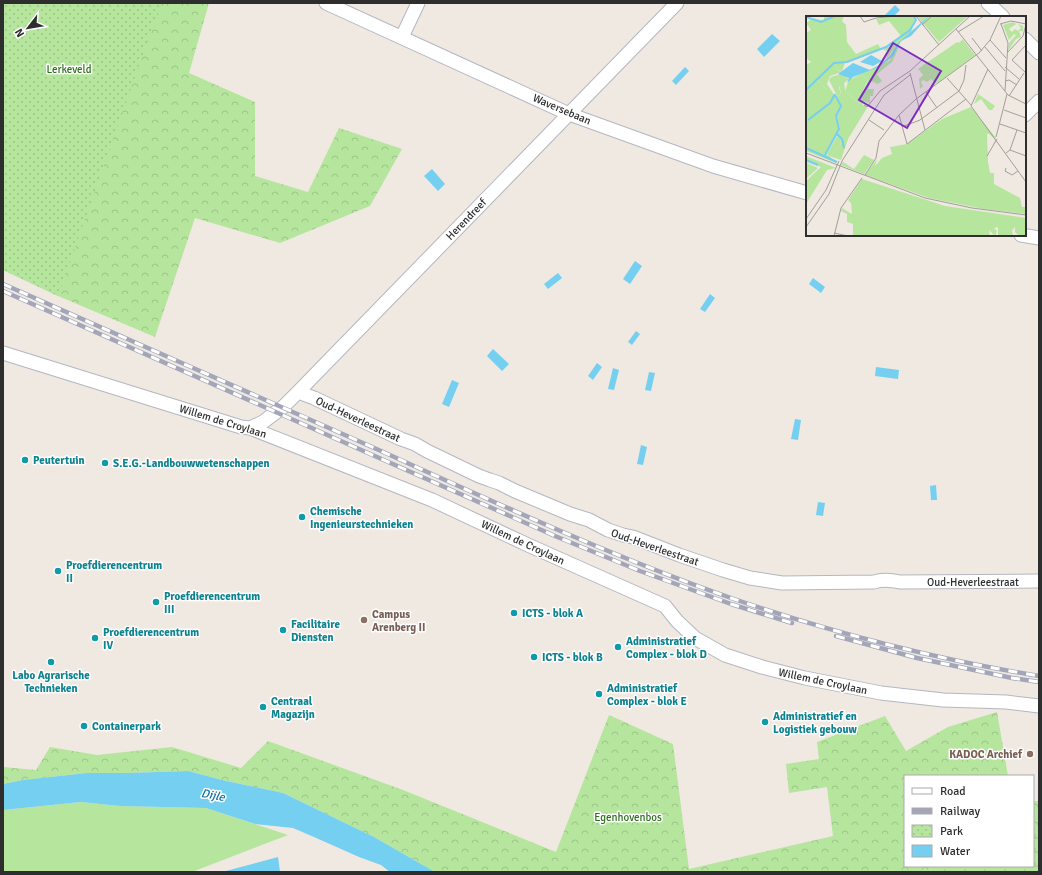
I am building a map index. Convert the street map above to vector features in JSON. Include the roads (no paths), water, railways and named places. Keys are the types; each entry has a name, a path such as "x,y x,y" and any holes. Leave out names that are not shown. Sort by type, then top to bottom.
{"street":[{"name":"Waversebaan","path":"326,3 569,114 713,166 806,193"},
{"path":"402,38 418,3"},
{"name":"Herendreef","path":"250,428 264,422 298,392 677,3"},
{"path":"988,3 1002,16"},
{"path":"1026,40 1039,52"},
{"path":"1026,114 1039,101"},
{"path":"1026,236 1039,238"},
{"name":"Willem de Croylaan","path":"3,354 241,427 250,428 432,500 528,545 665,606 695,638 725,654 762,667 805,678 881,693 943,700 1006,702 1039,706"},
{"name":"Oud-Heverleestraat","path":"298,392 414,444 479,476 499,483 570,514 589,520 598,526 633,537 679,556 750,578 782,583 874,582 882,580 907,582 1039,582"}],"water":[{"path":"895,5 900,10 894,16 885,15"},
{"path":"772,34 780,41 764,57 757,49"},
{"path":"685,67 689,71 676,85 672,81"},
{"path":"432,169 445,184 438,191 424,176"},
{"path":"635,261 642,266 630,284 623,279"},
{"path":"558,273 562,278 548,289 544,284"},
{"path":"813,278 825,287 821,293 809,284"},
{"path":"710,294 715,298 705,312 700,309"},
{"path":"636,331 640,334 632,345 628,342"},
{"path":"493,349 509,364 502,371 487,356"},
{"path":"597,363 602,367 593,380 588,376"},
{"path":"876,367 899,370 898,379 875,376"},
{"path":"613,368 619,370 614,390 608,389"},
{"path":"649,372 655,373 651,391 645,390"},
{"path":"452,380 459,383 449,407 442,404"},
{"path":"795,419 801,420 798,440 791,439"},
{"path":"641,445 647,447 643,465 637,464"},
{"path":"936,485 937,500 931,500 930,486"},
{"path":"818,502 825,503 823,516 816,515"},
{"name":"Dijle","path":"188,771 283,793 374,837 435,872 390,872 381,865 293,828 255,824 206,808 120,806 81,802 3,810 3,784 23,780 87,773"},
{"path":"278,857 280,872 222,872"}],"railway":[{"path":"3,284 554,528 686,582 768,610 845,633 922,653 1039,676"},
{"path":"3,291 555,536 640,571 731,604 792,623"},
{"path":"836,636 917,658 1012,678 1039,682"}],"place":[{"name":"Peutertuin","path":"25,460"},
{"name":"S.E.G.-Landbouwwetenschappen","path":"105,463"},
{"name":"Chemische Ingenieurstechnieken","path":"302,517"},
{"name":"Proefdierencentrum II","path":"58,571"},
{"name":"Proefdierencentrum III","path":"156,602"},
{"name":"ICTS - blok A","path":"514,613"},
{"name":"Campus Arenberg II","path":"364,620"},
{"name":"Facilitaire Diensten","path":"283,630"},
{"name":"Proefdierencentrum IV","path":"95,638"},
{"name":"Administratief Complex - blok D","path":"618,647"},
{"name":"ICTS - blok B","path":"534,657"},
{"name":"Labo Agrarische Technieken","path":"51,662"},
{"name":"Administratief Complex - blok E","path":"599,694"},
{"name":"Centraal Magazijn","path":"263,707"},
{"name":"Administratief en Logistiek gebouw","path":"765,722"},
{"name":"Containerpark","path":"84,726"},
{"name":"KADOC Archief","path":"1030,754"}],"park label":[{"name":"Lerkeveld","path":"69,69"},
{"name":"Egenhovenbos","path":"628,817"}]}
